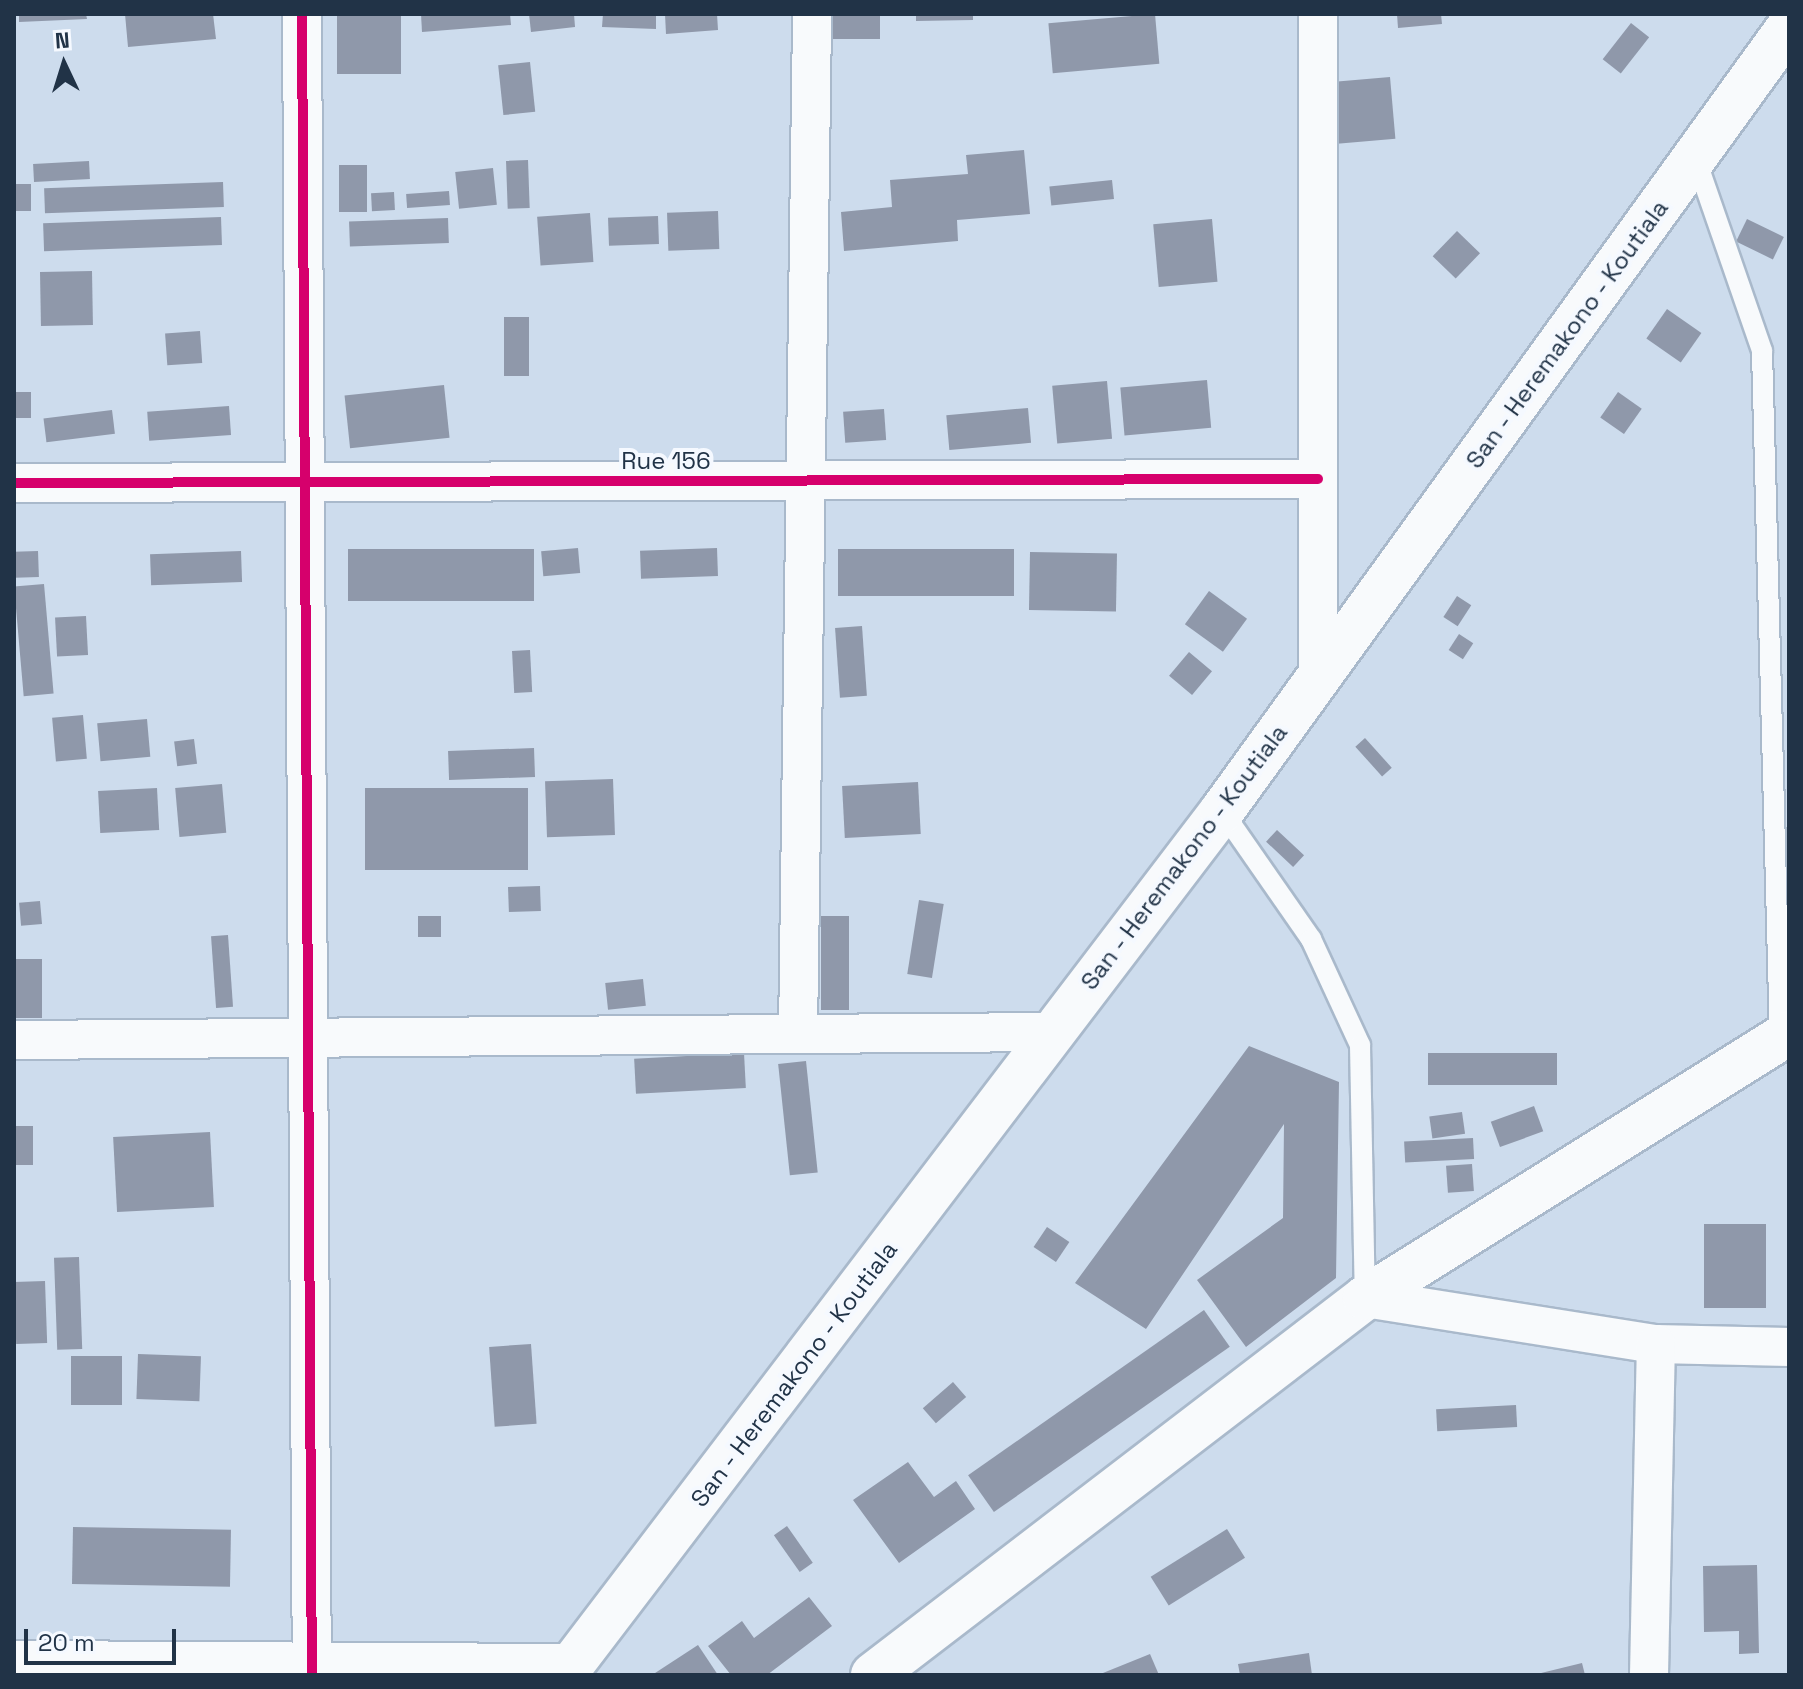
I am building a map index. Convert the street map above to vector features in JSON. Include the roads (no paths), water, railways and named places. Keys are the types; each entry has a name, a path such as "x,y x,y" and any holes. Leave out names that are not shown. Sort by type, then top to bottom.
{"main road":[{"name":"San - Heremakono - Koutiala","path":"570,1669 1051,1032 1222,811 1789,27"},
{"path":"873,1675 1365,1298 1784,1036"}],"street":[{"path":"302,14 311,1668"},
{"path":"798,1034 812,14"},
{"path":"1318,14 1318,677"},
{"name":"Rue 156","path":"14,483 1318,479"},
{"path":"14,1040 1051,1032"},
{"path":"1365,1298 1656,1344 1789,1347"},
{"path":"1649,1675 1656,1344"},
{"path":"14,1660 311,1668 570,1669"}],"lane":[{"path":"1695,157 1762,351 1784,1036"},
{"path":"1222,811 1311,939 1360,1045 1365,1298"}]}
